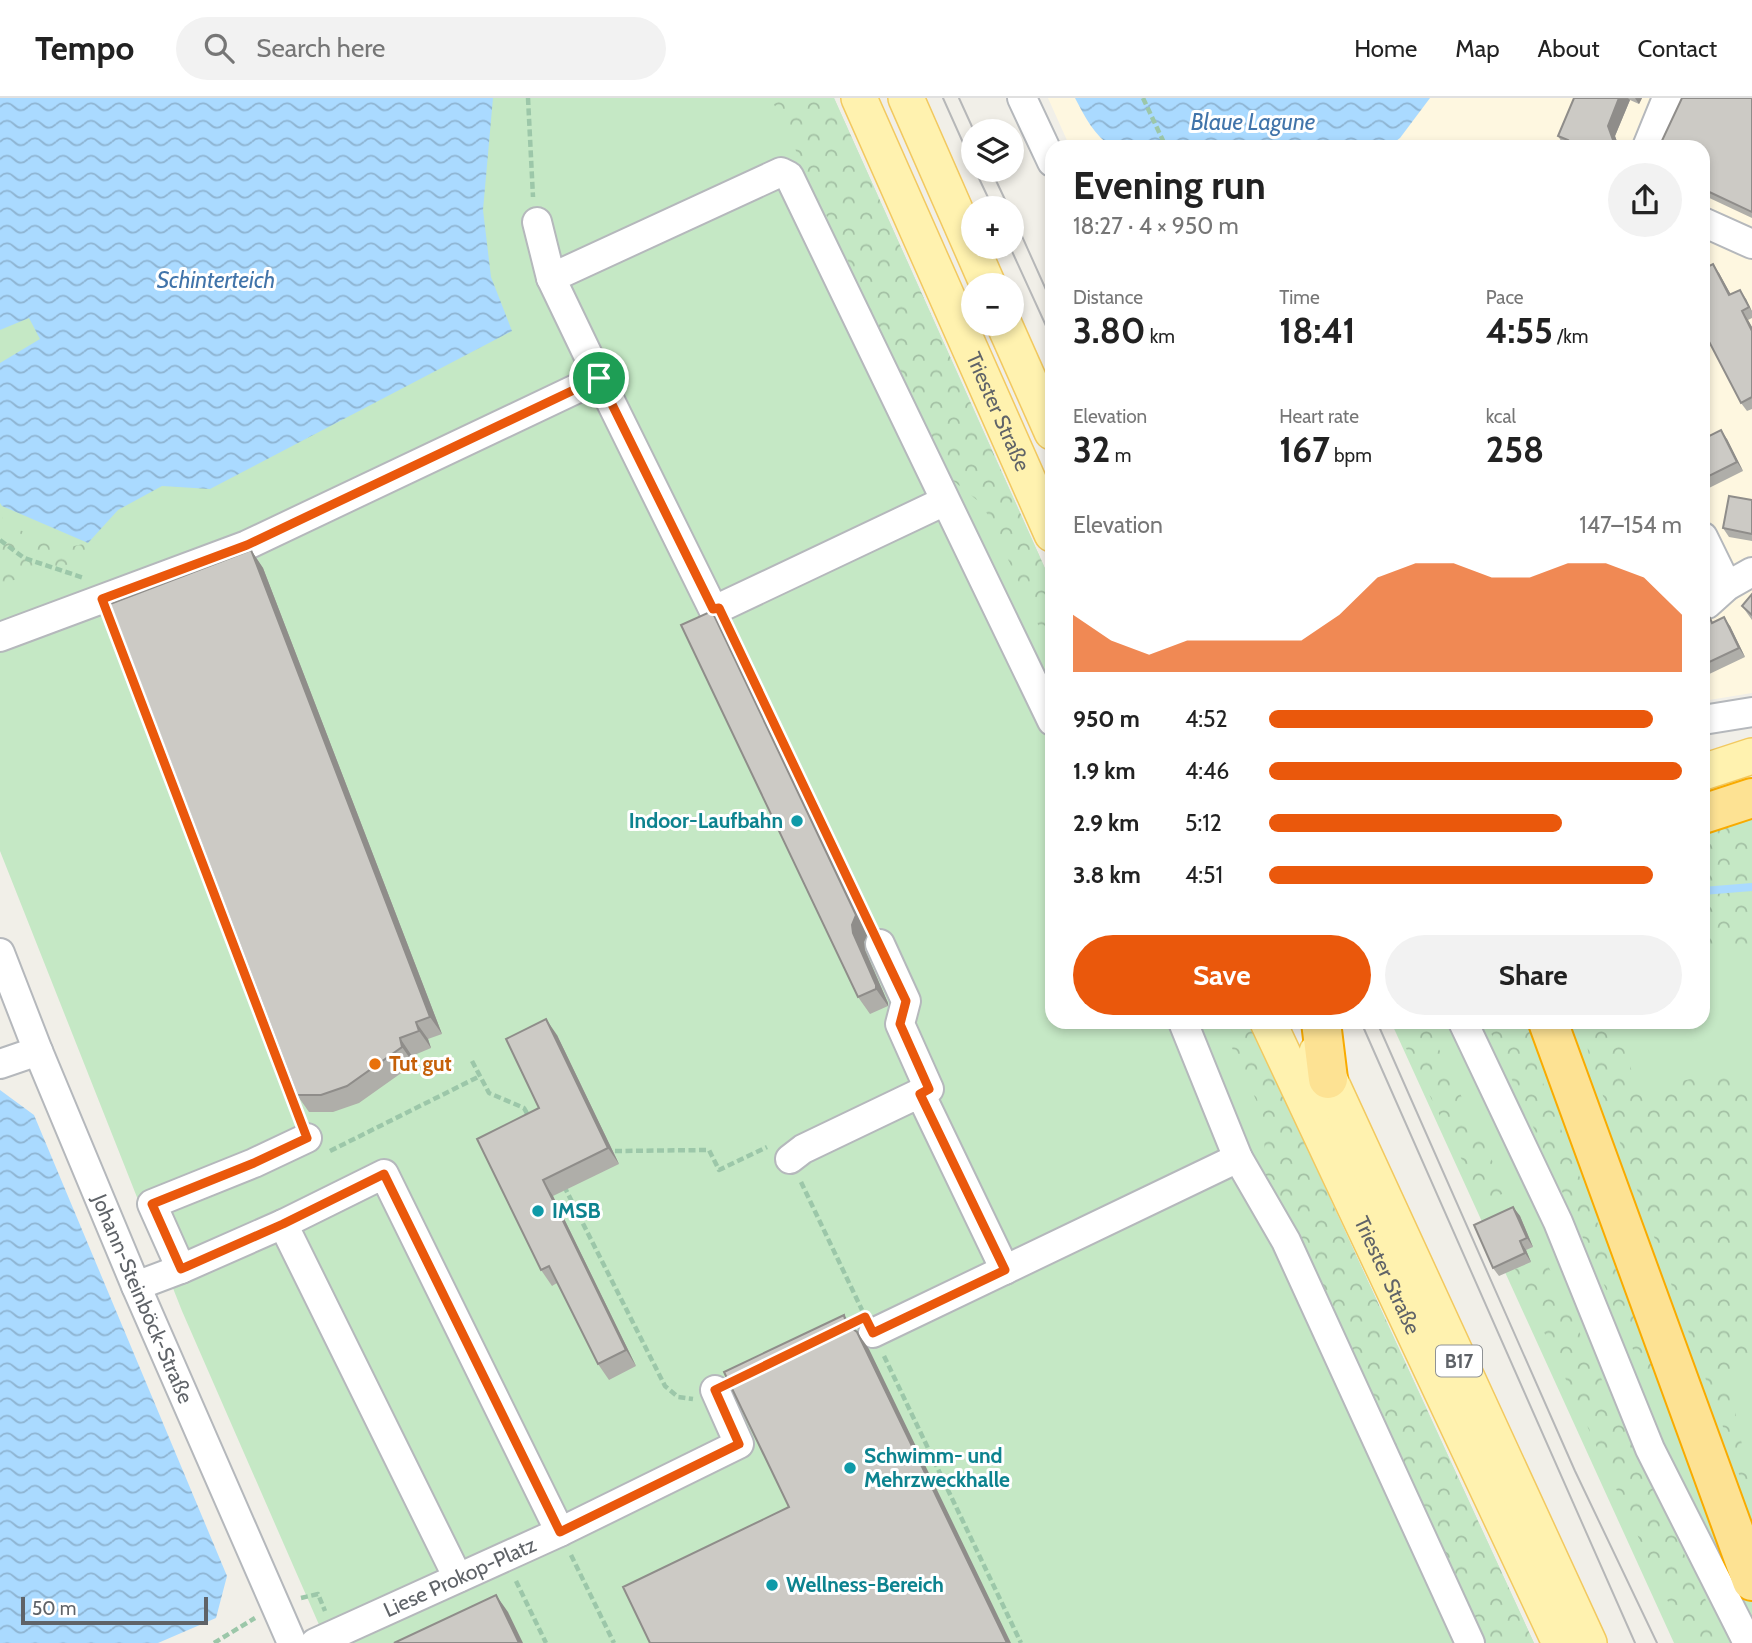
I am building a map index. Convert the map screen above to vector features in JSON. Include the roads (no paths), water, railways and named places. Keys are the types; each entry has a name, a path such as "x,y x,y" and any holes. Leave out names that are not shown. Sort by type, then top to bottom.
{"highway":[{"path":"1710,812 1752,799"},
{"path":"1322,1029 1328,1079"},
{"path":"1551,1029 1752,1581"}],"main road":[{"name":"Triester Straße","path":"859,98 1045,518"},
{"path":"906,98 983,273"},
{"name":"Triester Straße","path":"1009,336 1045,416"},
{"path":"1710,770 1752,756"},
{"name":"Triester Straße","path":"1271,1029 1560,1643"},
{"name":"Triester Straße","path":"1307,1029 1589,1643"}],"street":[{"path":"1022,98 1045,147"},
{"path":"1650,140 1667,98"},
{"path":"551,278 766,179 785,173 1045,706"},
{"path":"537,222 551,278 713,609 946,501"},
{"path":"1710,225 1752,244"},
{"path":"0,637 247,545 599,378"},
{"path":"1710,551 1727,586"},
{"path":"1710,601 1727,586 1752,572"},
{"path":"1710,719 1752,712"},
{"path":"797,1154 929,1089 900,1024 906,1001 880,944"},
{"name":"Johann-Steinböck-Straße","path":"0,953 136,1286 292,1643"},
{"path":"1186,1029 1238,1158 1286,1241 1469,1643"},
{"path":"1466,1029 1558,1222 1650,1449 1746,1642"},
{"path":"0,1064 38,1051"},
{"path":"920,1094 1005,1270"},
{"path":"181,1269 152,1204 254,1163 307,1138"},
{"path":"873,1333 1238,1158"},
{"path":"136,1286 283,1224 384,1174 560,1532"},
{"path":"283,1224 458,1578"},
{"name":"Liese Prokop-Platz","path":"315,1643 560,1532 739,1444 715,1390"}],"water":[{"name":"Schinterteich","path":"0,98 493,98 483,210 491,277 512,331 210,489 162,486 118,510 88,543 2,506 0,363 40,339 29,318 0,330"},
{"name":"Blaue Lagune","path":"1075,98 1430,98 1397,140 1104,140 1086,119"},
{"path":"0,1090 34,1115 227,1576 216,1618 158,1643 0,1643"}],"waterway":[{"path":"1710,890 1752,887"}],"tram line":[{"path":"943,98 961,138"},
{"path":"959,98 969,119"},
{"path":"981,182 987,196"},
{"path":"997,182 1003,196"},
{"path":"1024,241 1045,287"},
{"path":"1015,259 1045,324"},
{"path":"1364,1029 1635,1643"},
{"path":"1380,1029 1575,1471 1657,1643"}],"place":[{"name":"Indoor-Laufbahn","path":"797,821"},
{"name":"Tut gut","path":"375,1064"},
{"name":"IMSB","path":"538,1211"},
{"name":"Schwimm- und Mehrzweckhalle","path":"850,1468"},
{"name":"Wellness-Bereich","path":"772,1585"}]}
